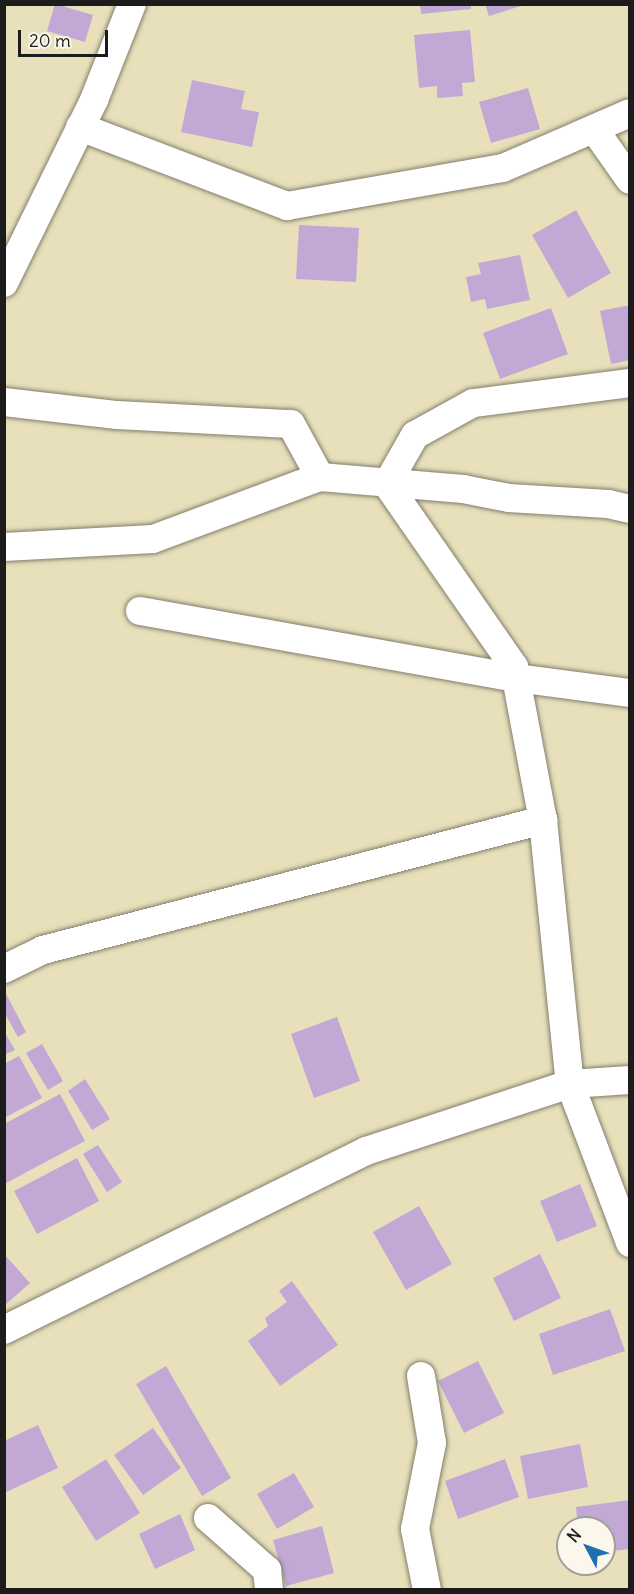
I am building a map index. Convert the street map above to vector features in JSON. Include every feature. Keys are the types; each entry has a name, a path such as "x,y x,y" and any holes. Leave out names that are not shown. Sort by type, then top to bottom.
{"street":[{"path":"4,283 80,127 132,4"},
{"path":"80,127 287,206 503,168 630,113"},
{"path":"594,129 630,180"},
{"path":"387,484 415,435 473,403 630,383"},
{"path":"4,402 117,415 291,424 320,477"},
{"path":"5,546 153,538 320,477 463,489 509,498 608,504 630,509"},
{"path":"387,484 514,668 543,820 570,1084 630,1243"},
{"path":"140,611 516,678 630,693"},
{"path":"4,969 43,950 543,820"},
{"path":"4,1330 366,1151 570,1084 630,1080"},
{"path":"421,1376 432,1443 416,1529 427,1590"},
{"path":"208,1518 267,1569 269,1590"}],"building":[{"path":"55,4 93,15 85,42 47,31"},
{"path":"420,4 471,4 471,9 421,14"},
{"path":"485,4 524,4 524,5 489,16"},
{"path":"470,30 475,82 462,83 463,96 437,98 437,86 419,88 414,35"},
{"path":"192,80 245,91 241,109 259,112 252,147 181,132"},
{"path":"528,88 540,129 491,143 479,102"},
{"path":"576,210 611,273 568,298 532,235"},
{"path":"299,225 359,228 356,282 296,279"},
{"path":"520,255 530,300 487,309 485,299 471,302 466,277 481,274 478,263"},
{"path":"630,305 630,360 611,364 600,311"},
{"path":"551,308 568,354 500,379 483,333"},
{"path":"4,990 26,1032 18,1037 4,1012"},
{"path":"337,1017 360,1081 314,1098 291,1034"},
{"path":"4,1031 15,1050 4,1055"},
{"path":"42,1044 63,1081 48,1090 26,1053"},
{"path":"19,1056 42,1098 4,1118 4,1064"},
{"path":"85,1079 110,1119 92,1130 68,1091"},
{"path":"60,1094 85,1141 6,1183 4,1124"},
{"path":"98,1145 122,1182 107,1192 83,1154"},
{"path":"77,1158 99,1201 37,1234 14,1191"},
{"path":"580,1184 597,1226 557,1242 540,1201"},
{"path":"419,1206 452,1264 406,1290 373,1232"},
{"path":"4,1254 30,1283 4,1306"},
{"path":"540,1254 561,1298 514,1321 493,1278"},
{"path":"292,1281 338,1345 280,1386 248,1341 268,1326 265,1318 287,1302 279,1291"},
{"path":"610,1309 625,1351 553,1375 539,1334"},
{"path":"478,1361 504,1413 464,1433 438,1381"},
{"path":"166,1366 231,1478 202,1496 136,1384"},
{"path":"38,1425 58,1468 4,1493 4,1441"},
{"path":"153,1428 181,1468 143,1495 114,1455"},
{"path":"580,1444 588,1487 528,1499 520,1456"},
{"path":"106,1459 140,1513 96,1541 62,1487"},
{"path":"505,1459 519,1497 458,1519 445,1481"},
{"path":"294,1473 314,1507 277,1529 257,1494"},
{"path":"630,1500 630,1549 616,1551 616,1516 577,1516 576,1507"},
{"path":"180,1514 195,1550 155,1569 139,1534"},
{"path":"322,1526 334,1573 286,1586 273,1540"}]}
